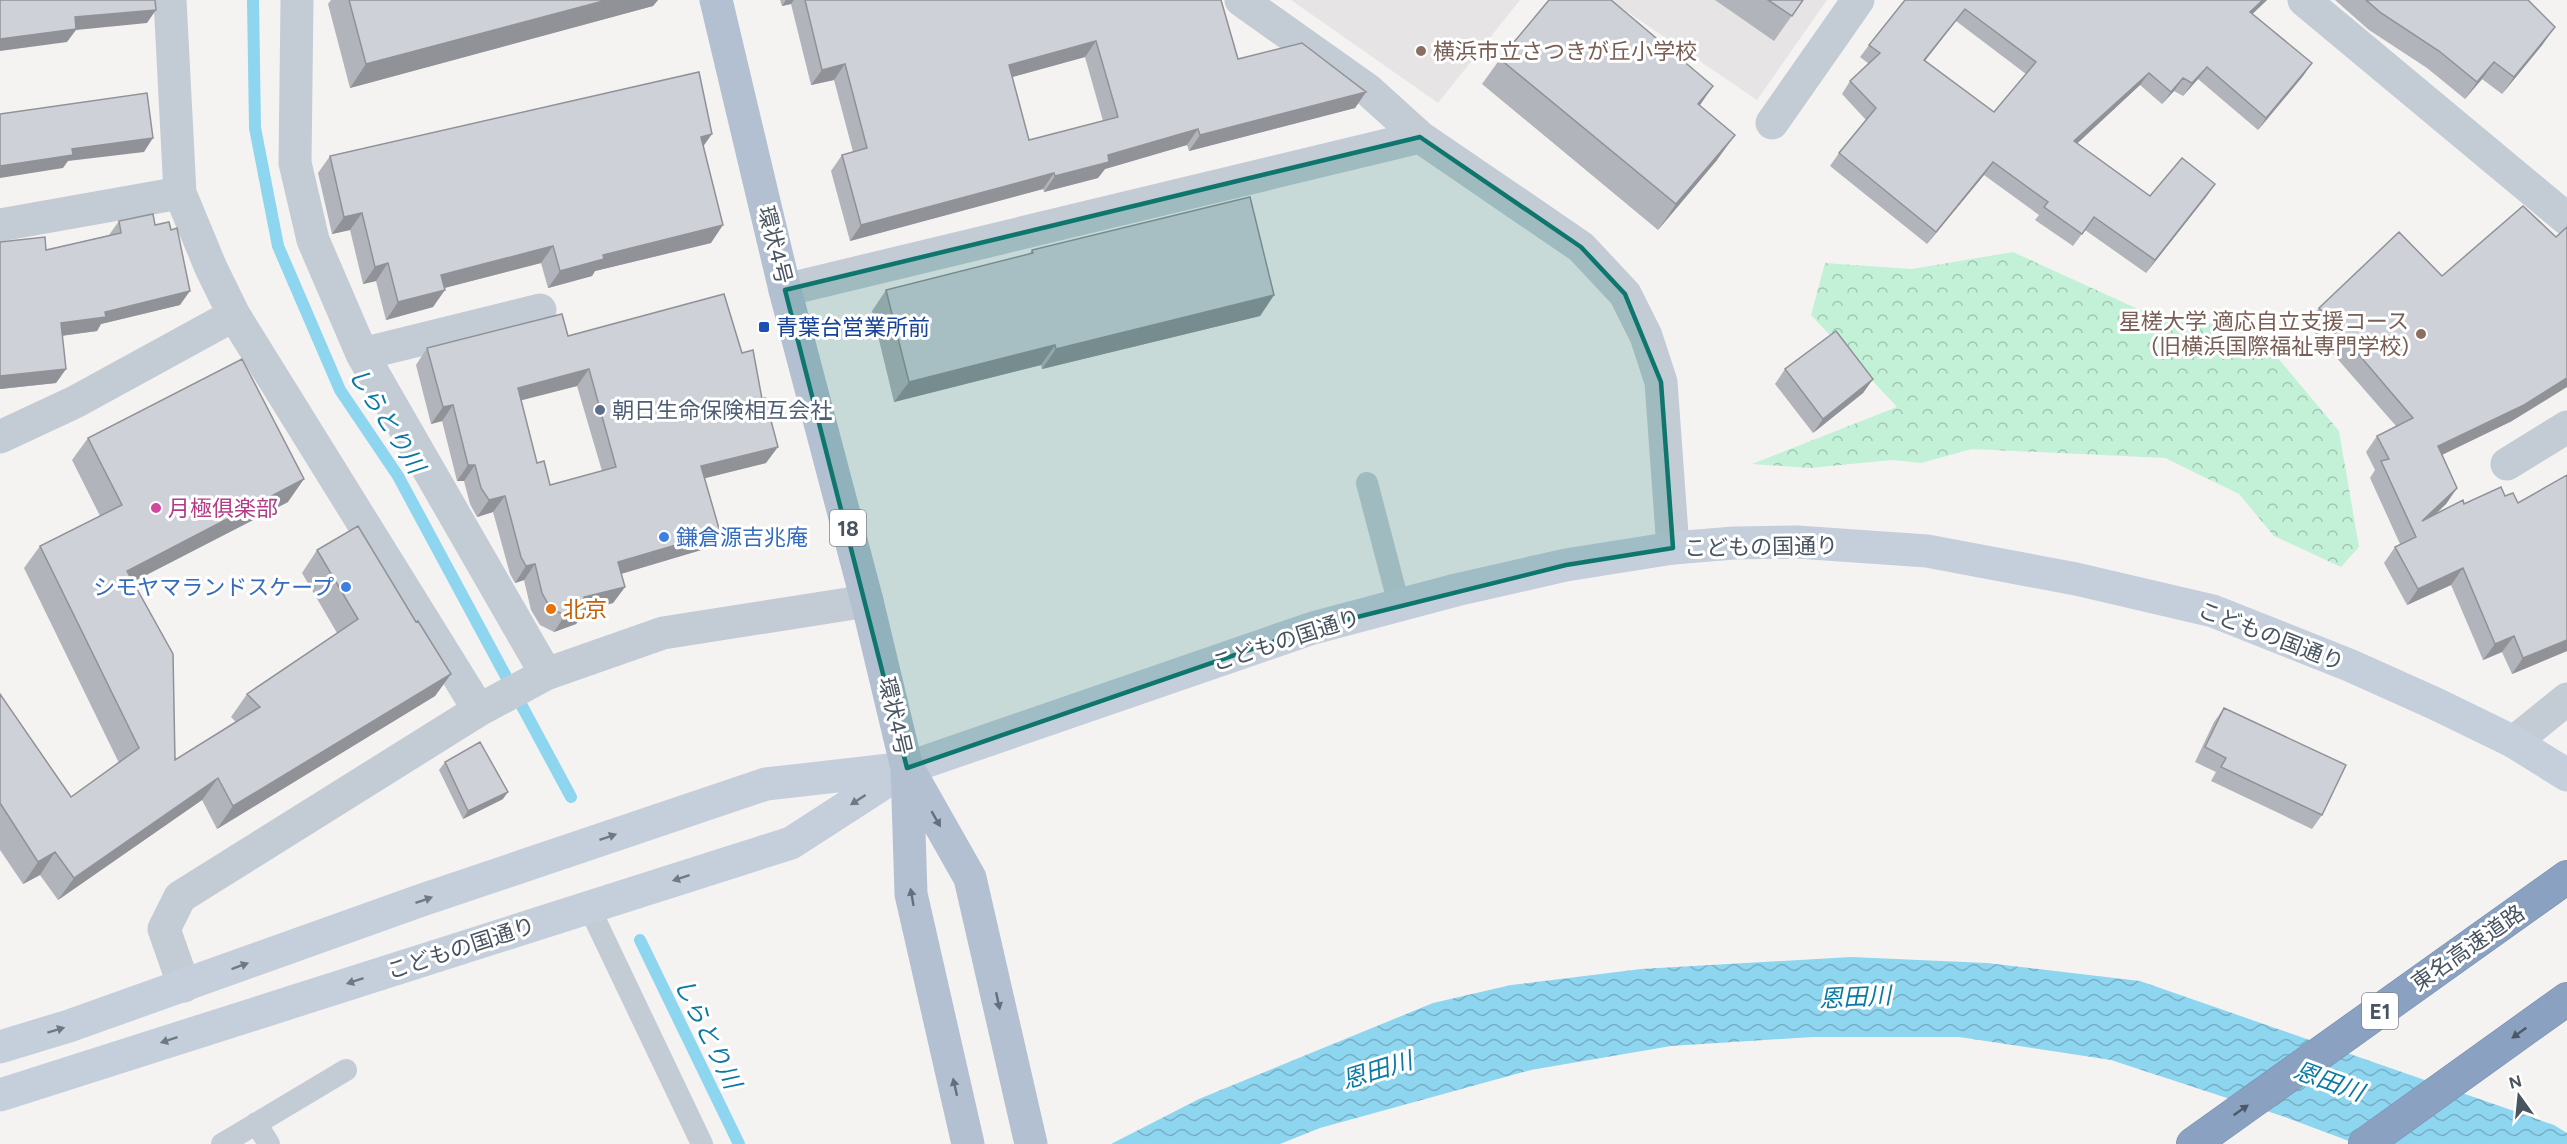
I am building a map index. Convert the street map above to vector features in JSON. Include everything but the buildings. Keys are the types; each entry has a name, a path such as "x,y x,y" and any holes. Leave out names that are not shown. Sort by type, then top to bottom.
{"highway":[{"name":"東名高速道路","path":"2193,1144 2567,877"},
{"path":"2365,1144 2567,999"}],"main road":[{"name":"環状4号","path":"716,0 786,290 867,602 907,768 911,894 968,1144"},
{"name":"こどもの国通り","path":"0,1047 184,986 422,900 766,784 907,768 1313,628 1566,565 1673,548 1734,543 1797,542 1927,551 2076,579 2213,611 2349,665 2514,742 2567,775"},
{"name":"環状4号","path":"907,768 970,878 1029,1136"},
{"name":"こどもの国通り","path":"0,1095 791,843 907,768"}],"street":[{"path":"170,0 180,194 211,268 234,315 479,710"},
{"path":"297,0 295,163 313,240 362,354 546,674"},
{"path":"1241,0 1368,90 1420,137 1581,247 1625,294 1646,336 1661,382 1673,548"},
{"path":"1772,123 1858,0"},
{"path":"2304,0 2567,219"},
{"path":"786,290 1420,137"},
{"path":"0,225 180,194"},
{"path":"362,354 540,310"},
{"path":"0,437 75,402 234,315"},
{"path":"2507,464 2567,427"},
{"path":"184,986 164,929 180,897 479,710 546,674 663,633 867,602"},
{"path":"2514,742 2567,699"}],"lane":[{"path":"1367,483 1399,606"},
{"path":"589,907 702,1144"},
{"path":"222,1144 346,1070"},
{"path":"256,1123 269,1144"}],"highlighted area":[{"path":"1420,137 1581,247 1625,294 1661,382 1673,548 1566,565 1313,628 907,768 785,290"}],"shaded area":[{"name":"横浜市立さつきが丘小学校","path":"1291,0 1520,0 1438,103"},
{"name":"横浜市立さつきが丘小学校","path":"1610,0 1827,0 1757,100"}],"green space":[{"path":"2013,252 2138,309 2257,333 2339,431 2359,547 2341,567 2274,536 2239,494 2165,458 1972,449 1921,463 1892,460 1810,468 1752,464 1897,407 1811,315 1825,263 1912,269"}],"water":[{"name":"恩田川","path":"1851,957 1987,963 2140,981 2554,1125 2567,1133 2567,1144 2357,1144 2282,1116 2111,1060 1959,1037 1813,1037 1671,1046 1531,1070 1320,1128 1280,1144 1111,1144 1199,1099 1433,1003 1511,985 1641,969"}],"waterway":[{"name":"しらとり川","path":"253,0 255,128 278,246 340,390 398,476 571,797"},
{"name":"しらとり川","path":"640,940 739,1144"}],"place":[{"name":"横浜市立さつきが丘小学校","path":"1421,51"},
{"name":"青葉台営業所前","path":"764,327"},
{"name":"星槎大学 適応自立支援コース (旧横浜国際福祉専門学校)","path":"2421,334"},
{"name":"朝日生命保険相互会社","path":"600,410"},
{"name":"月極俱楽部","path":"156,508"},
{"name":"鎌倉源吉兆庵","path":"664,537"},
{"name":"シモヤマランドスケープ","path":"346,587"},
{"name":"北京","path":"551,609"}]}
